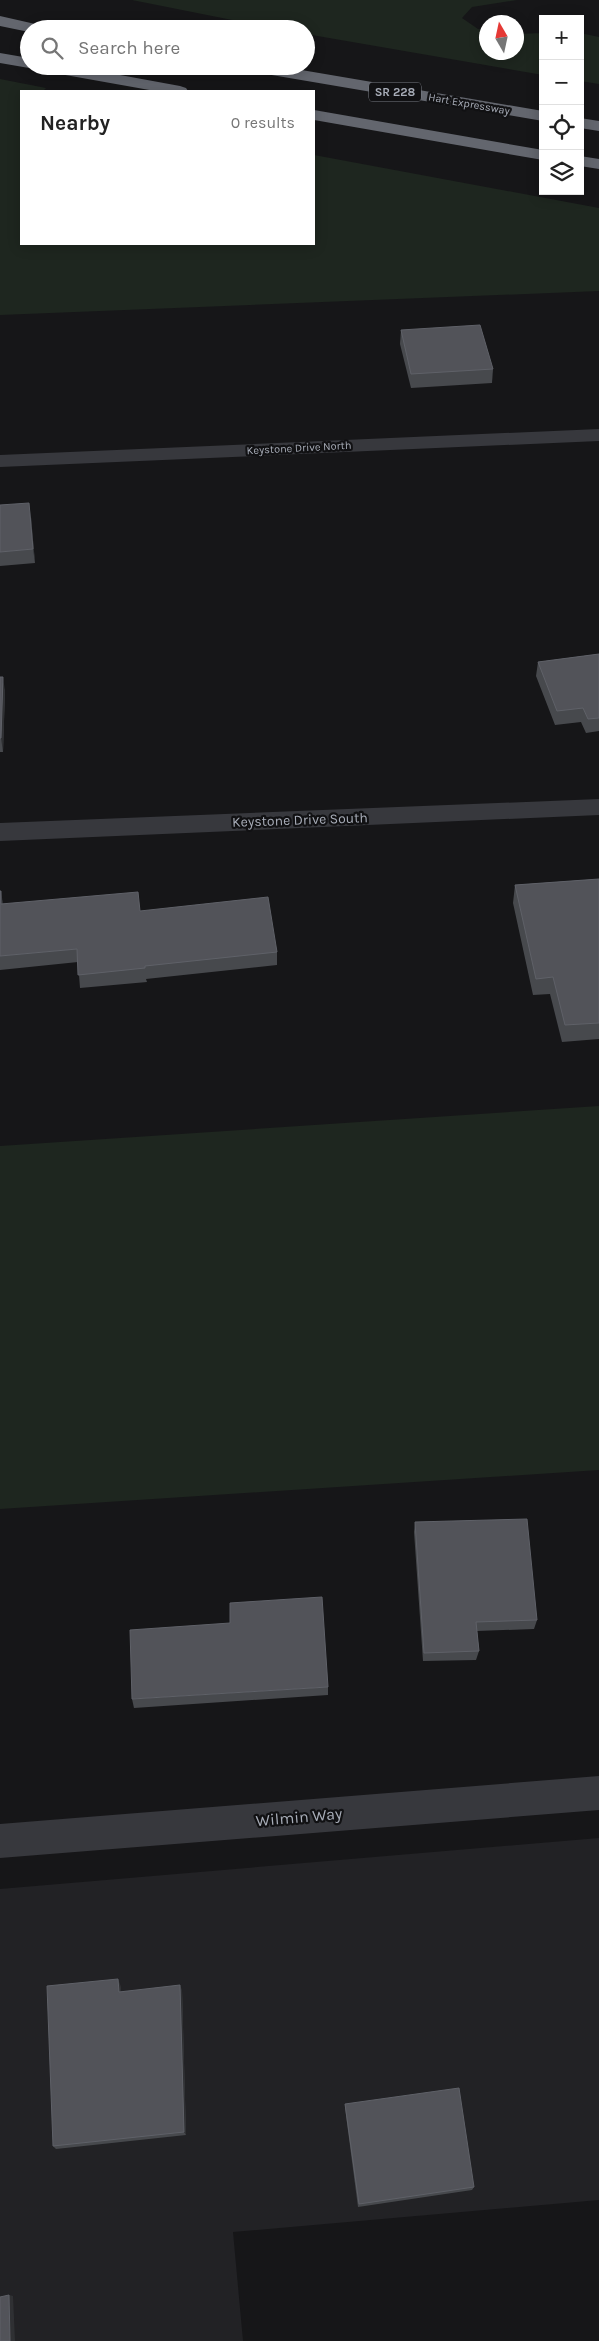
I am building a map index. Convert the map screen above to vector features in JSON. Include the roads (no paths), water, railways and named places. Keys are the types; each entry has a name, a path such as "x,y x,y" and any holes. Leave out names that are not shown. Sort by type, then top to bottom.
{"highway":[{"path":"0,21 20,25"},
{"path":"0,58 20,61"},
{"path":"92,75 175,90"},
{"name":"Hart Expressway","path":"301,75 539,115"},
{"path":"315,115 539,154"},
{"path":"584,124 599,126"},
{"path":"584,162 599,164"}],"street":[{"name":"Keystone Drive North","path":"0,461 599,435"},
{"name":"Keystone Drive South","path":"0,832 599,807"},
{"name":"Wilmin Way","path":"0,1841 599,1793"}]}
